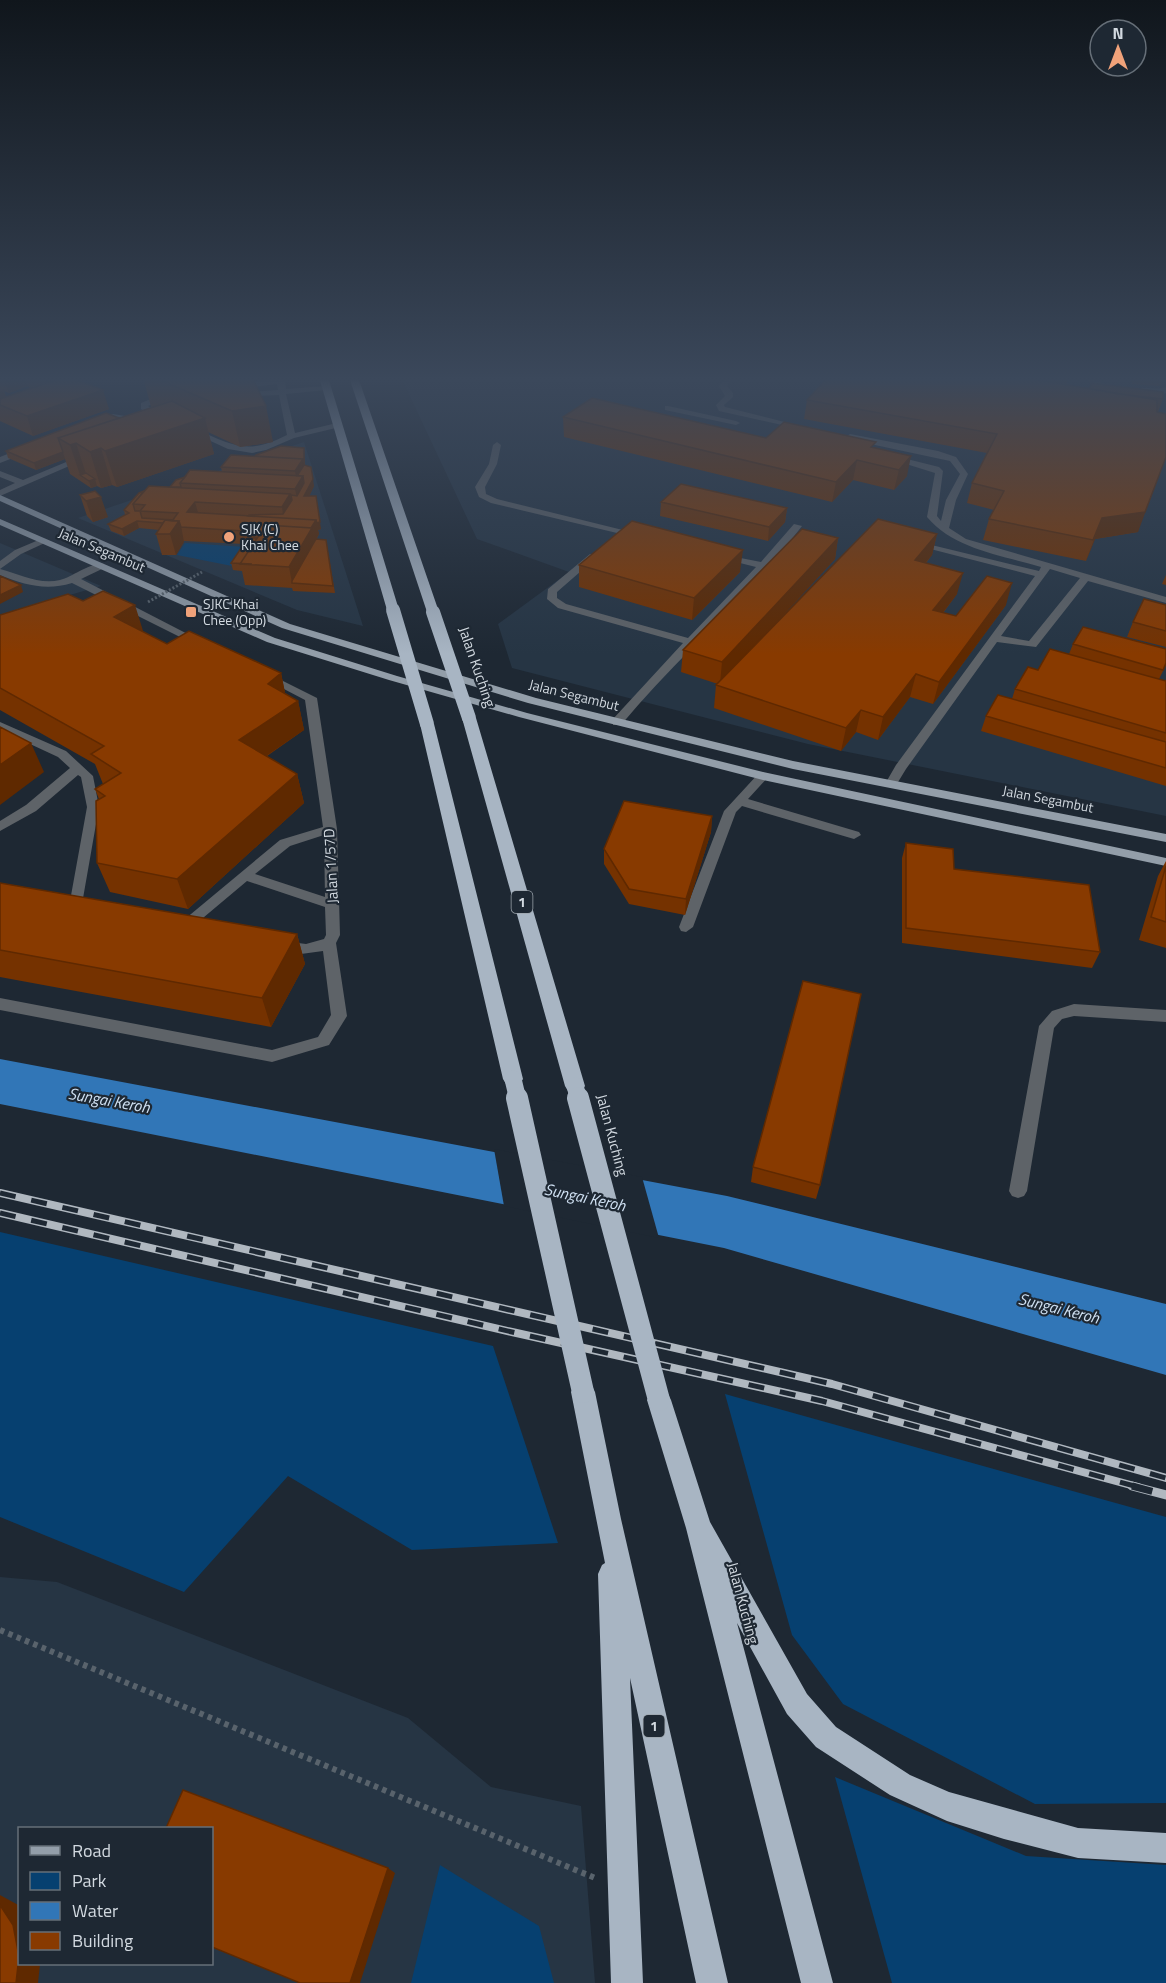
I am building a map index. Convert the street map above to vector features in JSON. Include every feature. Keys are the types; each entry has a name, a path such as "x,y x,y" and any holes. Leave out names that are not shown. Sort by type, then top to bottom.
{"highway":[{"name":"1","path":"351,470 427,724 513,1079 583,1392 608,1519 712,1983"},
{"name":"Jalan Kuching","path":"385,470 469,718 574,1086 659,1400 699,1528 817,1983"},
{"path":"608,1519 616,1663 627,1983"},
{"path":"699,1528 797,1704 826,1737 858,1760 900,1785 947,1806 1004,1824 1078,1843 1166,1848"}],"main road":[{"name":"Jalan Segambut","path":"0,498 286,626 532,700 794,765 1166,838"},
{"name":"Jalan Segambut","path":"0,522 271,640 329,659 524,715 763,776 1166,862"}],"lane":[{"path":"0,492 55,470"},
{"path":"490,470 480,487 482,495 494,501 613,539 643,537"},
{"path":"937,470 940,473 932,517 944,529 963,542 1043,570"},
{"path":"944,529 951,500 964,474 961,470"},
{"path":"0,474 22,483"},
{"path":"617,722 640,693 764,566 797,526"},
{"path":"613,539 552,591 552,599 562,606 691,642"},
{"path":"905,540 1085,578 1166,600"},
{"path":"0,566 18,552 44,541"},
{"path":"709,553 764,566"},
{"path":"0,572 33,585 51,586 100,566"},
{"path":"891,784 900,768 1043,570"},
{"path":"994,638 1032,645 1085,578"},
{"path":"72,579 102,599 214,650"},
{"name":"Jalan 1/57D","path":"0,1004 272,1056 323,1041 339,1016 329,943 333,935 330,829 311,698 257,671"},
{"path":"3,731 63,754 87,776 93,807 77,901"},
{"path":"0,827 31,808 78,768"},
{"path":"686,927 730,811 763,776"},
{"path":"739,801 854,835"},
{"path":"209,929 181,923 285,843 330,829"},
{"path":"245,876 332,904"},
{"path":"265,942 299,950 315,950 329,943"},
{"path":"1018,1191 1047,1026 1057,1015 1074,1010 1166,1016"}],"path":[{"path":"148,602 202,572"},
{"path":"0,1630 622,1889"}],"shaded area":[{"name":"SJK (C) Khai Chee","path":"222,470 313,470 363,626 297,610 78,518"},
{"path":"444,470 1166,470 1166,816 808,744 512,668 498,624 569,572 477,539"},
{"path":"0,543 101,586 0,615"},
{"path":"0,1577 57,1582 408,1718 491,1787 581,1806 595,1983 0,1983"}],"green space":[{"path":"185,543 246,547 232,566 177,555"},
{"path":"0,1232 493,1346 558,1543 412,1550 288,1476 184,1592 0,1517"},
{"path":"725,1394 1166,1517 1166,1803 1035,1804 843,1704 792,1635"},
{"path":"835,1777 1026,1856 1166,1865 1166,1983 892,1983"},
{"path":"440,1865 539,1926 554,1983 411,1983"}],"water":[{"name":"Sungai Keroh","path":"0,1059 727,1196 1166,1304 1166,1375 724,1248 0,1104"}],"pier":[{"path":"494,1149 642,1177 659,1238 504,1206"}],"building":[{"path":"190,470 303,476 295,489 180,483"},
{"path":"301,470 311,470 313,479 304,496 316,496 320,522 248,516 283,514 292,500 291,495 297,496 304,483 303,476 297,476"},
{"path":"784,470 848,470 836,482"},
{"path":"979,470 1161,470 1145,512 1102,518 1093,540 989,519 1004,491 972,483"},
{"path":"86,473 95,479 89,481 80,475"},
{"path":"185,477 180,483 181,487 170,487 176,480"},
{"path":"681,484 787,508 769,527 661,502"},
{"path":"149,486 290,494 282,507 195,502 187,512 316,520 311,528 266,525 262,532 181,527 179,521 172,521 178,513 140,511 145,505 133,504"},
{"path":"95,491 101,497 86,501 80,495"},
{"path":"144,491 133,504 135,511 140,511 142,518 173,520 172,521 165,520 163,523 137,521 122,529 108,524 129,513 124,510 139,493"},
{"path":"878,519 937,534 915,560 963,573 933,610 956,616 987,576 1012,583 939,682 916,674 883,717 861,710 846,728 716,685"},
{"path":"165,520 179,521 170,534 156,534"},
{"path":"632,521 743,550 694,598 579,565"},
{"path":"266,525 312,528 289,567 240,564"},
{"path":"802,529 838,538 722,662 683,650"},
{"path":"248,538 257,538 240,563 231,563"},
{"path":"316,539 326,540 333,586 292,583 292,581"},
{"path":"0,576 21,585 0,595"},
{"path":"103,591 135,605 114,617 167,644 189,631 281,673 268,684 298,701 239,740 297,774 177,879 97,863 96,801 105,796 95,789 121,773 91,754 104,746 0,688 0,615 68,594 83,601"},
{"path":"1144,599 1166,605 1166,631 1133,622"},
{"path":"1083,627 1166,649 1166,663 1163,670 1073,644"},
{"path":"1050,649 1166,681 1166,733 1015,689 1028,667 1038,670"},
{"path":"998,695 1166,742 1166,768 986,716"},
{"path":"0,727 31,743 0,765"},
{"path":"624,801 712,816 686,899 629,889 604,849"},
{"path":"906,843 953,849 954,869 1089,885 1100,952 906,928"},
{"path":"1166,866 1166,922 1151,917"},
{"path":"0,883 297,934 262,998 0,950"},
{"path":"803,981 861,994 820,1185 753,1167"},
{"path":"183,1790 388,1868 350,1983 300,1983 213,1947 213,1827 166,1827"},
{"path":"0,1905 13,1925 18,1965 16,1983 0,1983"}],"railway":[{"path":"0,1193 832,1384 1166,1478"},
{"path":"0,1213 512,1332 822,1401 1138,1487"},
{"path":"1132,1486 1166,1495"}],"place":[{"name":"SJK (C) Khai Chee","path":"229,537"},
{"name":"SJKC Khai Chee (Opp)","path":"191,612"}]}
